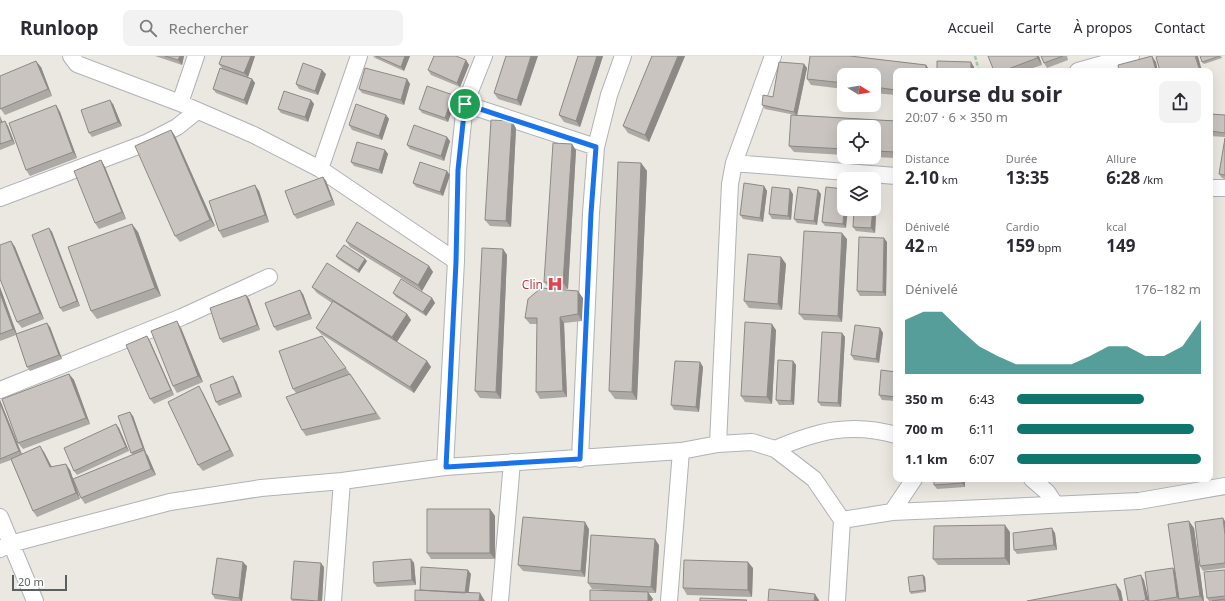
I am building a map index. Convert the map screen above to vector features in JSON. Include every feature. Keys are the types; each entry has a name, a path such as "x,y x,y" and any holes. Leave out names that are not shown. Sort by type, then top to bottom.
{"street":[{"path":"70,56 77,64 94,72 180,103 254,135 320,169 456,262"},
{"path":"180,103 196,56"},
{"path":"320,169 359,56"},
{"path":"446,467 456,262 458,170 465,104 484,56"},
{"path":"580,459 591,213 596,147 609,95 623,56"},
{"path":"718,444 728,209 734,163 773,56"},
{"path":"1089,68 1131,56"},
{"path":"465,104 596,147"},
{"path":"0,198 146,143 177,127 196,111"},
{"path":"734,163 893,176"},
{"path":"1213,188 1225,188"},
{"path":"0,390 182,317 270,277"},
{"path":"775,449 808,435 838,429 868,430 893,434"},
{"path":"5,546 170,502 261,488 342,481 446,467 681,451 718,444 752,442 775,449 814,479 842,520 837,601"},
{"path":"669,601 681,451"},
{"path":"500,601 512,462"},
{"path":"333,601 342,481"},
{"path":"892,512 912,482"},
{"path":"1036,482 1050,492"},
{"path":"842,520 892,512 1050,492 1139,501 1225,486"},
{"path":"0,517 5,546 35,601"}],"path":[{"path":"976,56 978,68"}],"building":[{"path":"165,56 180,56 178,60"},
{"path":"222,56 251,56 244,73 219,64"},
{"path":"376,56 405,56 401,67"},
{"path":"434,56 456,56 466,60 457,83 428,70"},
{"path":"506,56 531,56 517,100 494,93"},
{"path":"578,56 597,56 576,121 559,115"},
{"path":"652,56 678,56 645,135 623,126"},
{"path":"810,56 850,56 926,65 926,68 893,68 893,90 881,88 881,68 837,68 837,82 807,79"},
{"path":"988,56 1037,56 1037,58 1011,68 993,68"},
{"path":"1041,56 1063,56 1044,63"},
{"path":"1152,56 1155,68 1118,68 1118,65"},
{"path":"1195,56 1199,68 1159,68 1156,57"},
{"path":"1200,56 1220,56 1202,62"},
{"path":"36,61 48,89 0,109 0,76"},
{"path":"937,61 971,62 971,68 937,68"},
{"path":"779,62 804,64 794,112 762,105 763,95 773,97"},
{"path":"303,63 322,70 315,91 296,84"},
{"path":"220,68 252,79 244,100 213,89"},
{"path":"365,68 407,79 401,100 359,89"},
{"path":"427,86 453,95 445,118 419,109"},
{"path":"284,91 311,100 305,117 278,109"},
{"path":"110,100 118,122 89,133 81,110"},
{"path":"356,104 386,115 379,136 349,125"},
{"path":"56,105 73,152 26,170 9,123"},
{"path":"1213,114 1225,115 1225,133 1213,131"},
{"path":"791,115 879,120 837,120 837,149 789,146"},
{"path":"491,120 512,121 506,221 485,220"},
{"path":"881,120 893,121 893,152 881,151"},
{"path":"5,121 12,140 0,144 0,123"},
{"path":"414,125 447,137 441,156 407,145"},
{"path":"171,130 210,220 175,236 135,146"},
{"path":"1225,138 1225,175 1219,174"},
{"path":"357,142 385,150 379,170 351,162"},
{"path":"553,143 572,144 563,283 544,282"},
{"path":"101,160 122,212 95,223 74,171"},
{"path":"420,162 447,171 440,192 413,183"},
{"path":"618,162 641,163 632,392 609,391"},
{"path":"323,177 332,200 294,215 285,191"},
{"path":"744,183 764,186 760,218 740,215"},
{"path":"255,185 265,215 219,231 209,201"},
{"path":"772,187 790,189 788,216 769,214"},
{"path":"798,187 818,190 814,221 794,219"},
{"path":"826,187 837,188 837,216 844,216 843,224 822,222"},
{"path":"854,216 872,216 871,228 853,227"},
{"path":"357,222 429,266 418,285 346,241"},
{"path":"132,224 155,288 91,311 68,247"},
{"path":"49,228 77,301 60,308 32,235"},
{"path":"804,231 842,233 838,316 799,314"},
{"path":"859,237 884,238 883,292 857,291"},
{"path":"11,241 40,313 17,322 0,279 0,245"},
{"path":"344,245 365,259 358,270 336,256"},
{"path":"482,248 503,249 496,392 475,391"},
{"path":"748,254 781,257 778,304 744,301"},
{"path":"327,263 407,314 392,337 312,287"},
{"path":"401,279 432,298 423,312 393,293"},
{"path":"541,288 578,291 578,314 560,317 563,391 536,392 537,318 525,318 528,299"},
{"path":"300,290 309,314 274,327 265,303"},
{"path":"0,293 13,329 0,334"},
{"path":"246,295 257,325 220,339 210,308"},
{"path":"333,301 427,361 410,387 316,328"},
{"path":"177,321 198,376 173,386 151,331"},
{"path":"745,322 772,324 767,397 741,396"},
{"path":"47,323 59,355 27,367 16,334"},
{"path":"855,325 880,328 876,359 851,355"},
{"path":"822,332 842,333 838,403 818,402"},
{"path":"147,336 171,390 150,399 126,345"},
{"path":"322,336 346,368 293,389 279,351"},
{"path":"778,360 793,361 791,401 776,400"},
{"path":"675,361 700,362 696,407 671,405"},
{"path":"881,370 893,372 893,397 879,395"},
{"path":"69,374 86,418 18,443 2,399"},
{"path":"350,374 376,413 302,430 286,397"},
{"path":"233,376 239,393 216,402 210,385"},
{"path":"199,386 230,450 198,465 168,402"},
{"path":"0,403 19,451 0,459"},
{"path":"130,412 143,448 131,453 118,416"},
{"path":"116,424 126,447 74,471 64,448"},
{"path":"40,446 50,467 66,464 76,493 33,511 11,459"},
{"path":"144,450 151,469 81,498 73,479"},
{"path":"934,482 962,482 962,483 934,485"},
{"path":"427,509 490,509 490,553 427,553"},
{"path":"523,517 585,522 581,571 518,565"},
{"path":"1223,518 1225,535 1225,563 1200,566 1195,522"},
{"path":"1189,521 1200,596 1179,599 1168,524"},
{"path":"1005,525 1005,558 933,559 934,526"},
{"path":"1052,528 1054,545 1014,550 1013,533"},
{"path":"591,535 655,539 651,587 588,583"},
{"path":"217,558 243,562 239,598 212,594"},
{"path":"411,559 412,580 374,583 373,562"},
{"path":"684,560 748,562 748,590 683,588"},
{"path":"294,561 321,563 318,601 291,599"},
{"path":"421,567 468,570 465,593 420,590"},
{"path":"1173,568 1177,597 1149,601 1145,572"},
{"path":"1225,570 1225,596 1207,598 1204,572"},
{"path":"923,575 925,590 910,592 908,577"},
{"path":"1141,575 1146,600 1128,601 1124,579"},
{"path":"1116,584 1120,601 1027,601"},
{"path":"769,589 815,594 814,601 768,601"},
{"path":"415,590 480,593 479,601 415,601"},
{"path":"590,590 648,592 648,601 590,601"},
{"path":"700,598 747,600 700,601"},
{"path":"1225,599 1225,601 1212,601"}],"place":[{"name":"Clin","path":"555,284"}],"route":[{"path":"465,104 596,147 591,213 580,459 446,467 456,262 458,170 465,104"}]}
